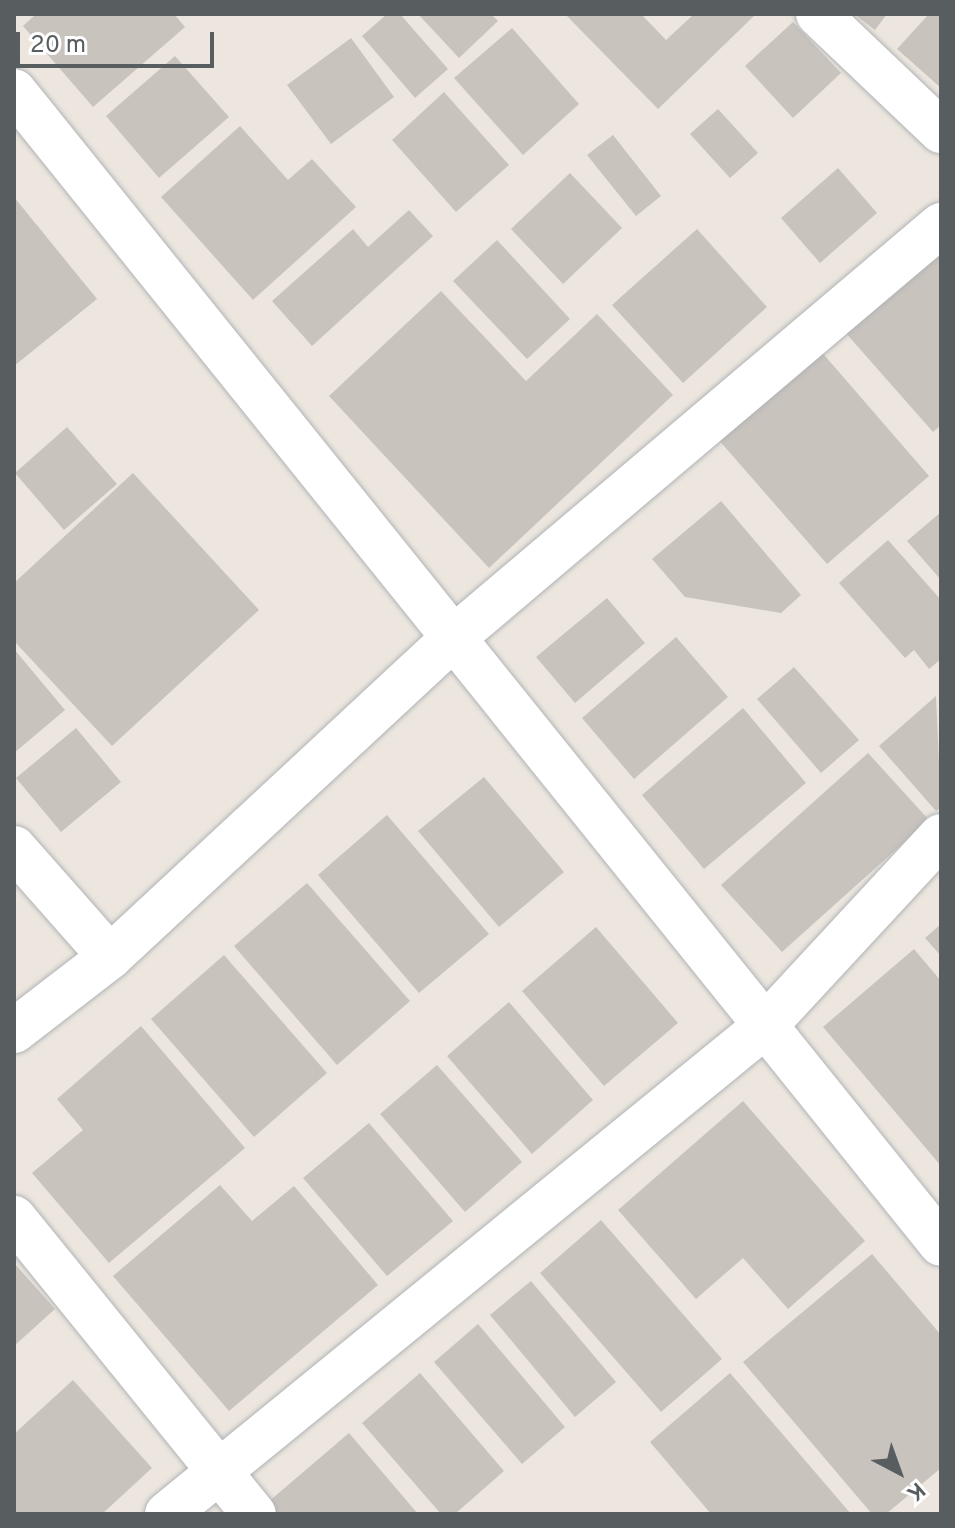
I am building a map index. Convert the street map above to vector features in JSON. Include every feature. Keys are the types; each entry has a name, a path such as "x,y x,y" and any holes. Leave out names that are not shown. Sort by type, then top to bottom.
{"street":[{"path":"818,14 941,131"},
{"path":"14,91 941,1244"},
{"path":"14,1031 110,957 452,639 941,225"},
{"path":"167,1514 219,1468 764,1027 941,836"},
{"path":"14,848 110,957"},
{"path":"14,1218 254,1514"}],"building":[{"path":"36,14 174,14 185,27 93,107 23,26"},
{"path":"387,14 400,14 448,69 415,98 362,36"},
{"path":"418,14 491,14 498,21 459,58"},
{"path":"565,14 641,14 666,40 694,14 756,14 658,109"},
{"path":"854,14 887,14 875,30"},
{"path":"929,14 941,14 941,88 897,49"},
{"path":"793,22 841,73 793,118 745,66"},
{"path":"512,28 579,104 523,155 454,78"},
{"path":"351,38 394,97 331,144 287,85"},
{"path":"175,56 229,117 159,178 106,116"},
{"path":"444,92 509,165 456,212 392,140"},
{"path":"718,109 758,153 730,178 690,134"},
{"path":"240,126 288,180 312,159 356,207 253,300 161,197"},
{"path":"613,135 661,196 636,216 587,155"},
{"path":"838,168 877,213 820,263 781,218"},
{"path":"570,173 622,228 563,284 511,229"},
{"path":"14,197 97,299 14,366"},
{"path":"409,210 433,236 312,346 272,301 353,229 368,247"},
{"path":"697,229 767,307 683,383 612,305"},
{"path":"497,240 570,319 527,359 453,281"},
{"path":"941,253 941,425 933,432 844,331"},
{"path":"441,291 526,381 597,314 673,395 489,568 329,396"},
{"path":"819,349 929,476 827,564 717,438"},
{"path":"67,427 117,484 64,530 15,473"},
{"path":"133,473 259,610 112,746 14,641 14,583"},
{"path":"721,501 801,595 781,613 685,597 652,559"},
{"path":"941,512 941,580 907,541"},
{"path":"888,540 941,600 941,659 929,669 914,650 905,658 839,583"},
{"path":"607,598 645,643 575,703 536,657"},
{"path":"676,637 728,697 634,779 582,718"},
{"path":"14,649 65,710 14,753"},
{"path":"794,667 859,740 821,773 757,699"},
{"path":"936,696 941,807 936,811 879,746"},
{"path":"743,708 806,783 704,869 642,795"},
{"path":"76,728 121,782 61,832 16,778"},
{"path":"868,753 929,820 782,952 721,885"},
{"path":"484,777 564,872 499,927 418,831"},
{"path":"387,815 489,934 419,993 318,875"},
{"path":"307,883 410,1001 337,1065 234,946"},
{"path":"941,924 941,956 925,938"},
{"path":"596,927 678,1023 604,1086 522,991"},
{"path":"914,949 941,981 941,1166 823,1027"},
{"path":"224,955 327,1073 254,1137 151,1019"},
{"path":"509,1002 593,1100 532,1154 447,1056"},
{"path":"141,1026 245,1148 109,1263 32,1173 83,1130 57,1099"},
{"path":"437,1065 522,1162 465,1212 380,1114"},
{"path":"743,1101 865,1241 788,1309 743,1258 696,1299 618,1210"},
{"path":"369,1123 453,1221 387,1276 303,1178"},
{"path":"220,1185 252,1221 294,1186 378,1285 229,1411 113,1276"},
{"path":"601,1220 722,1359 661,1412 540,1273"},
{"path":"872,1254 941,1335 941,1468 886,1514 872,1514 743,1362"},
{"path":"14,1263 55,1309 14,1346"},
{"path":"531,1281 616,1382 575,1417 490,1315"},
{"path":"478,1324 565,1427 522,1464 434,1362"},
{"path":"420,1373 504,1471 455,1514 441,1514 362,1423"},
{"path":"730,1373 851,1514 711,1514 650,1442"},
{"path":"73,1380 152,1468 102,1514 14,1514 14,1434"},
{"path":"349,1433 418,1514 276,1514 267,1503"}]}
